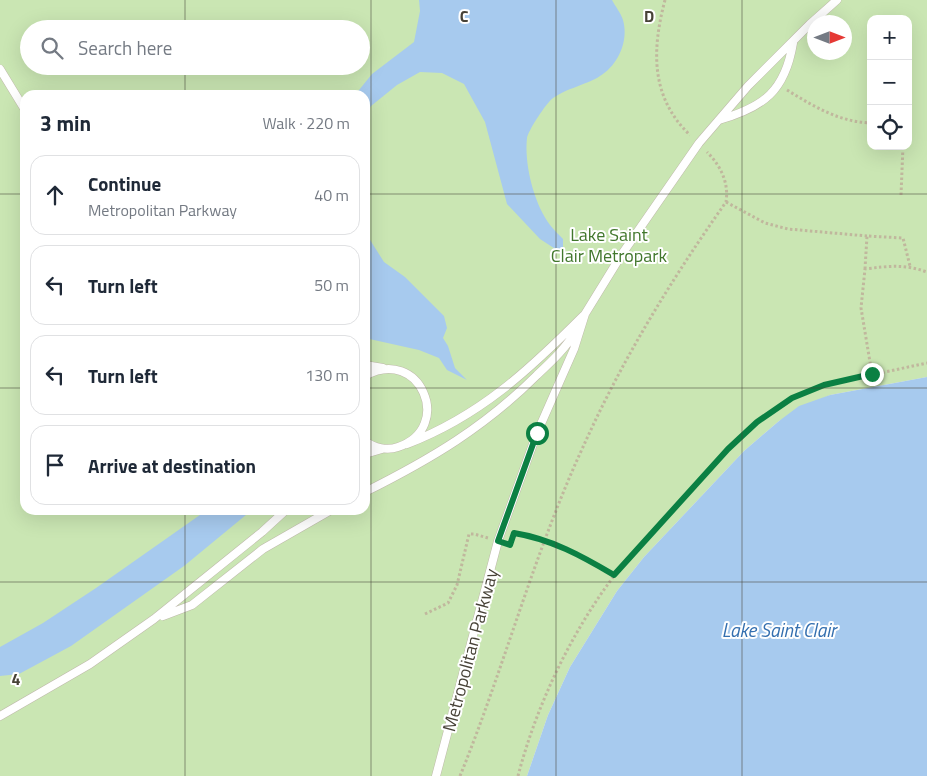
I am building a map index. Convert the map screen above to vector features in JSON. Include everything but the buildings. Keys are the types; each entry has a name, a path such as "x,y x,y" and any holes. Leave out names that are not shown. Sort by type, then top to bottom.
{"lane":[{"name":"Metropolitan Parkway","path":"436,776 498,541 537,433 574,349 585,314 622,254 673,179 717,121 793,42 837,0"},
{"path":"717,121 743,113 756,106 778,85 785,72 793,42"},
{"path":"0,69 20,102"},
{"path":"370,453 407,444 443,428 476,409 513,383 585,314"},
{"path":"370,489 442,451 499,411 516,397 558,354 570,340 585,314"},
{"path":"370,366 400,370 412,377 421,387 427,399 428,412 424,425 418,436 407,444"},
{"path":"370,373 387,368"},
{"path":"370,445 382,449"},
{"path":"0,716 90,664 154,619 281,515"},
{"path":"154,619 192,605 263,549 322,515"}],"path":[{"path":"665,0 656,40 658,74 666,102 681,126 692,136"},
{"path":"778,85 820,109 853,122 867,123"},
{"path":"460,776 545,540 583,445 638,338 672,282 726,202 728,191 723,172 706,150"},
{"path":"901,196 903,150"},
{"path":"726,202 765,223 788,229 903,238 910,266"},
{"path":"867,236 861,308 872,374"},
{"path":"865,269 910,266 927,272"},
{"path":"518,776 523,754 538,714 569,648 588,614 614,575 728,449 757,422 792,398 824,385 927,363"},
{"path":"425,614 448,603 456,585 469,534 510,545 514,533 545,540 591,561 614,575"}],"green space":[{"name":"Lake Saint Clair Metropark","path":"0,0 927,0 927,377 830,395 779,421 744,451 644,557 617,591 570,667 548,715 527,776 0,776"}],"water":[{"path":"419,0 612,0 623,20 624,28 623,44 617,59 600,76 554,98 540,114 527,138 527,160 531,183 544,216 563,239 563,254 540,239 507,204 485,122 464,84 442,73 420,72 397,85 370,108 370,90 359,90 372,74 414,42 420,11"},
{"path":"370,240 384,262 405,277 444,316 447,328 443,338 448,346 455,368 467,380 447,370 439,358 419,350 370,339"},
{"name":"Lake Saint Clair","path":"927,377 927,776 527,776 548,715 570,667 617,591 644,557 744,451 799,406 830,395"},
{"path":"200,515 246,515 184,566 71,646 19,674 0,676 0,647 43,623"}],"route":[{"path":"537,433 498,541 510,545 514,533 533,536 563,547 614,575 728,449 757,422 792,398 824,385 872,374"}]}
